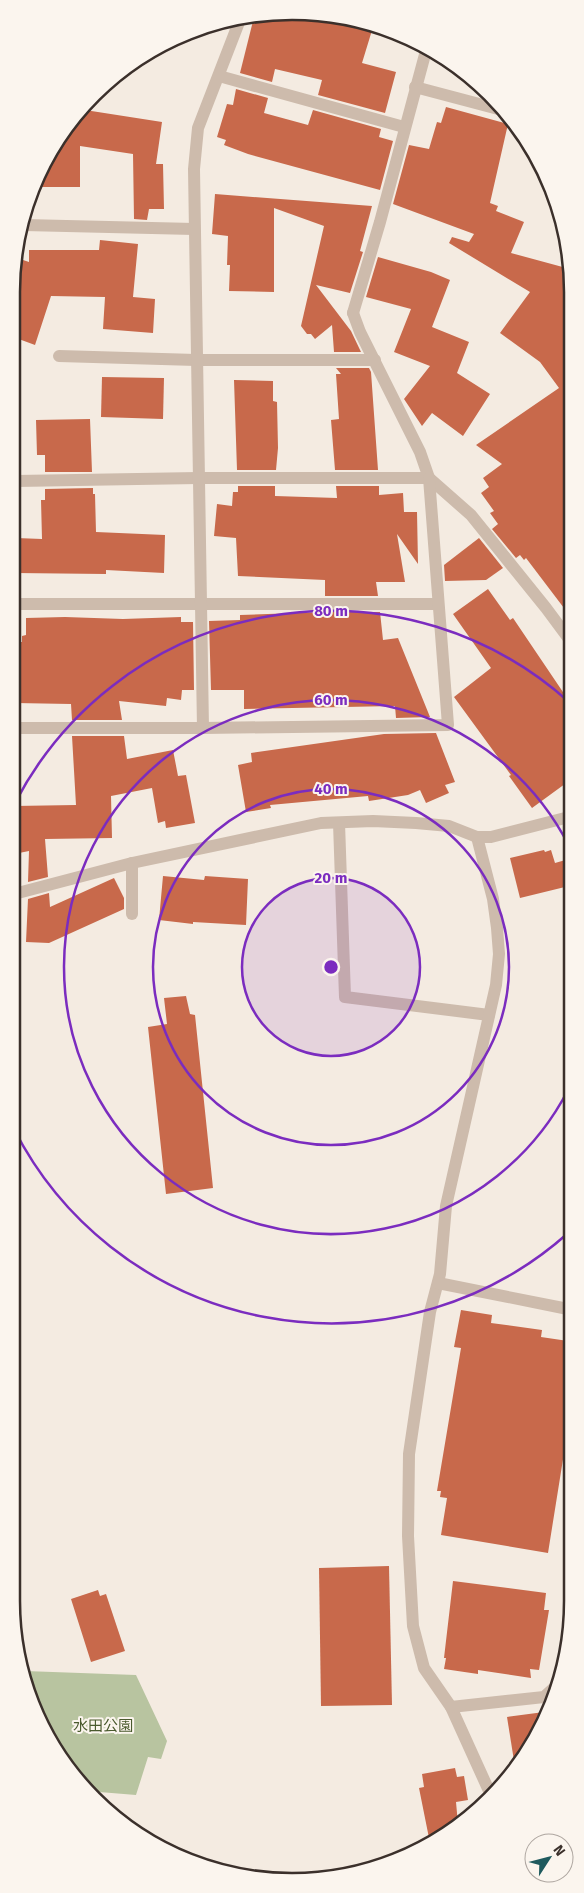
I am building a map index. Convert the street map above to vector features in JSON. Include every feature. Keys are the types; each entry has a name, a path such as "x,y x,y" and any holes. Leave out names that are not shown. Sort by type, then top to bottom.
{"street":[{"path":"204,728 198,478 194,169 198,128 238,25"},
{"path":"20,728 448,725 429,478 420,452 376,360 360,332 353,314 380,222 425,54"},
{"path":"219,76 404,127"},
{"path":"415,86 491,107"},
{"path":"28,225 194,229"},
{"path":"59,356 196,360 376,360"},
{"path":"20,481 198,478 429,478 471,515 564,631"},
{"path":"20,604 438,604"},
{"path":"20,892 132,863 299,826 373,821 416,822 449,826 477,837 491,837 564,818"},
{"path":"339,823 345,997 489,1015"},
{"path":"477,837 492,899 499,954 496,985 446,1206 440,1274 430,1312 408,1454 408,1536 413,1626 424,1668 451,1707 488,1789"},
{"path":"132,863 132,914"},
{"path":"438,1283 564,1308"},
{"path":"451,1707 544,1697 548,1694"}],"green space":[{"name":"水田公園","path":"29,1671 136,1675 167,1741 161,1759 148,1757 136,1795 99,1792 87,1780 56,1737 34,1688"}],"building":[{"path":"292,20 328,22 372,32 362,63 396,72 385,113 318,95 322,80 275,69 272,82 240,73 253,23"},
{"path":"236,89 268,98 264,113 308,125 313,110 381,129 379,137 393,141 380,190 248,154 224,145 226,140 217,137 227,104 233,105"},
{"path":"446,107 506,123 508,126 490,203 498,206 496,211 524,222 511,253 563,267 564,608 526,558 524,560 520,555 516,558 492,529 498,524 490,513 494,511 481,493 489,487 483,478 502,464 476,445 559,388 540,362 500,333 530,292 449,243 452,237 469,242 474,234 393,204 409,145 429,149 437,122 441,123"},
{"path":"89,111 162,122 156,164 163,164 164,209 149,209 147,220 134,219 133,154 80,146 80,187 41,187 56,156 76,126"},
{"path":"215,194 372,206 360,251 363,252 350,293 316,285 351,331 361,352 334,352 332,325 315,339 311,334 307,334 301,326 324,226 274,208 274,292 229,291 230,265 227,265 228,236 212,234"},
{"path":"100,240 138,244 133,297 155,299 153,333 103,329 105,297 51,296 35,345 20,339 22,260 29,262 29,250 99,250"},
{"path":"378,257 431,272 450,280 432,327 469,342 457,373 490,394 463,436 432,413 422,426 404,399 430,366 394,352 411,309 366,297"},
{"path":"336,368 369,368 371,372 378,470 335,470 331,420 339,419 336,374 341,374"},
{"path":"102,377 164,378 163,419 101,417"},
{"path":"234,380 273,381 273,401 277,402 278,448 276,470 237,470"},
{"path":"90,419 92,472 45,472 45,455 37,455 36,420"},
{"path":"238,486 275,486 275,496 337,498 336,486 379,486 379,495 403,493 404,512 417,512 418,564 397,534 405,582 376,582 378,596 325,596 325,580 238,576 236,538 214,536 217,504 232,506 233,492 238,492"},
{"path":"93,488 93,494 95,494 96,532 165,535 164,573 106,570 106,574 20,573 20,538 42,539 41,500 45,500 45,489"},
{"path":"479,538 503,568 486,580 445,581 444,565"},
{"path":"488,589 510,620 513,618 564,694 564,785 532,808 509,776 511,775 454,697 491,668 453,614"},
{"path":"380,612 383,640 398,638 430,717 396,718 395,706 244,709 244,690 211,690 209,621 240,620 240,615"},
{"path":"181,617 181,622 193,622 194,690 182,690 181,700 167,698 166,706 119,701 122,720 72,720 71,704 20,703 20,642 22,642 22,636 26,635 26,618 123,619"},
{"path":"436,733 455,782 445,785 449,793 426,803 420,790 408,795 369,801 368,796 270,805 271,808 246,812 238,765 252,762 251,753 384,734"},
{"path":"72,736 124,736 127,759 173,750 178,776 186,775 195,823 166,828 165,821 158,823 152,788 111,796 112,838 45,839 48,877 28,882 29,851 20,853 20,806 76,805"},
{"path":"551,850 555,863 564,860 564,887 520,898 510,858"},
{"path":"163,876 204,880 205,876 248,879 246,925 193,922 193,924 159,920"},
{"path":"114,878 124,898 124,909 49,943 26,942 28,899 49,893 50,907"},
{"path":"186,996 190,1014 195,1015 213,1188 166,1194 148,1027 167,1024 164,998"},
{"path":"461,1310 492,1315 491,1323 542,1330 541,1337 564,1340 564,1453 548,1553 441,1535 447,1498 440,1497 441,1491 437,1491 461,1348 454,1347"},
{"path":"389,1566 392,1705 321,1706 319,1568"},
{"path":"453,1581 546,1593 544,1610 549,1610 539,1670 530,1669 531,1678 478,1670 478,1674 444,1669"},
{"path":"98,1590 100,1596 106,1594 125,1651 91,1662 71,1599"},
{"path":"540,1713 528,1737 514,1759 507,1717"},
{"path":"455,1768 457,1777 464,1776 468,1800 456,1802 457,1817 429,1837 419,1788 424,1787 422,1774"}]}
